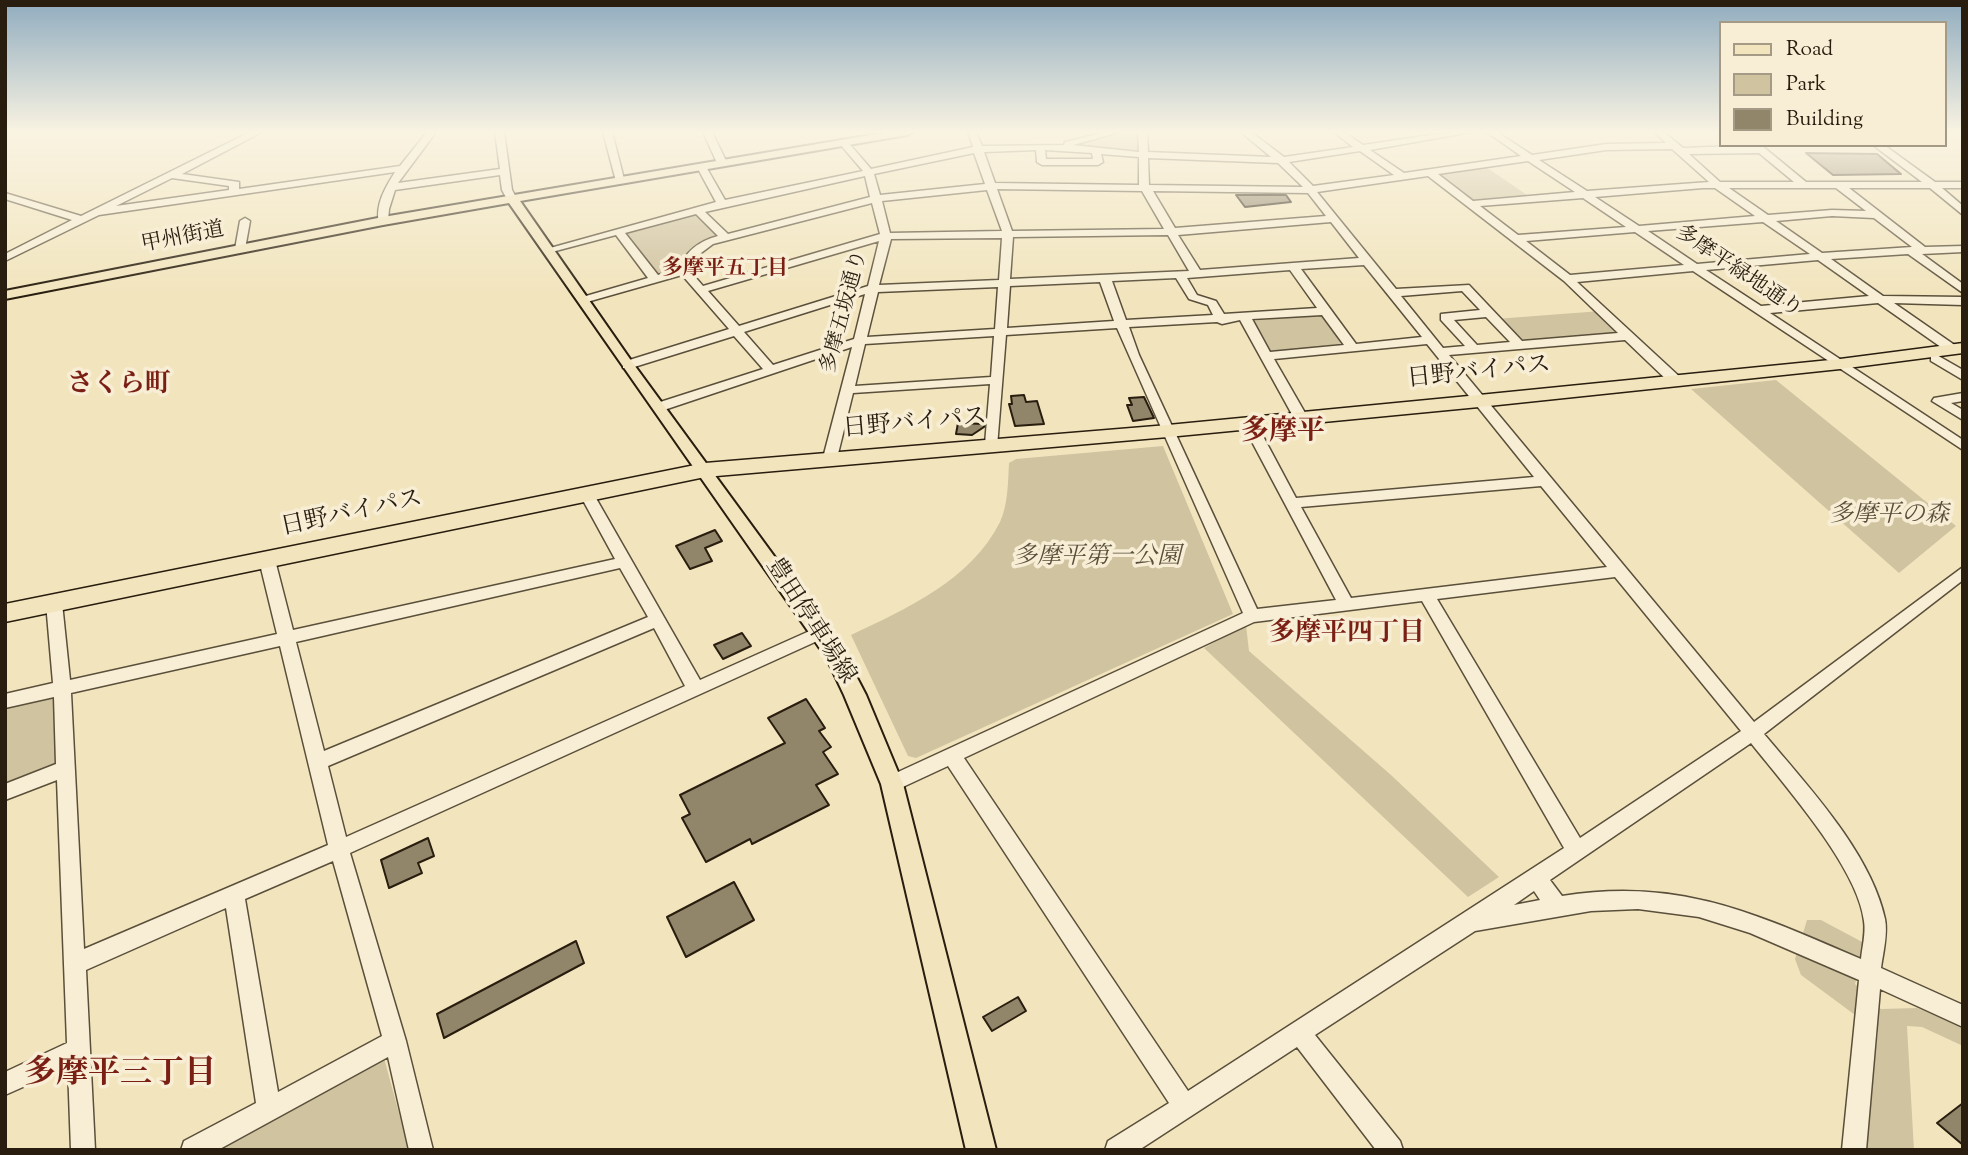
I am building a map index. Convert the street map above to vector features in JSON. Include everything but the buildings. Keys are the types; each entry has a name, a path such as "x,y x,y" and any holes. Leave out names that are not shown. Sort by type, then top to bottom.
{"highway":[{"name":"日野バイパス","path":"5,614 705,470 1168,431 1953,353"}],"main road":[{"name":"甲州街道","path":"5,295 383,221 591,186"},
{"name":"豊田停車場線","path":"512,199 627,365 820,632 855,695 892,784 981,1150"}],"street":[{"path":"5,258 150,186"},
{"path":"233,193 235,186"},
{"path":"99,212 282,186"},
{"path":"383,221 383,205 392,187 400,186"},
{"path":"506,186 512,199"},
{"path":"712,186 722,204"},
{"path":"548,250 802,186"},
{"name":"多摩五坂通り","path":"830,458 886,236 872,186"},
{"path":"684,271 686,261 695,251 724,236 875,199 992,186 1309,190 1336,186"},
{"path":"992,186 1008,234 992,444"},
{"path":"1306,186 1816,812 1863,881 1875,922 1854,1150"},
{"path":"1446,186 1568,279 1676,381"},
{"name":"多摩平緑地通り","path":"1573,186 1963,446"},
{"path":"1719,186 1953,353 1963,376"},
{"path":"1469,204 1727,186"},
{"path":"1839,186 1963,290"},
{"path":"1933,186 1963,212"},
{"path":"1145,188 1196,274"},
{"path":"5,196 82,220"},
{"path":"698,210 724,236"},
{"path":"1515,239 1832,213 1876,215"},
{"path":"700,290 886,236 1170,232 1333,219"},
{"path":"240,249 245,220"},
{"path":"618,232 655,279"},
{"path":"5,247 26,248"},
{"path":"1568,279 1820,257 1963,249"},
{"path":"627,365 871,289 1180,275 1367,261"},
{"path":"1293,267 1352,347"},
{"path":"583,300 684,271"},
{"path":"684,271 771,370"},
{"path":"1180,275 1193,297 1212,303 1222,320"},
{"path":"1105,279 1121,326 1252,617"},
{"path":"1392,293 1465,287 1519,345"},
{"path":"1759,310 1880,299 1963,301"},
{"path":"659,407 859,341 1222,320 1325,311"},
{"path":"1474,349 1445,317 1489,313"},
{"path":"1245,318 1301,418"},
{"path":"1440,352 1628,336"},
{"path":"1267,356 1430,340"},
{"path":"846,390 997,380"},
{"path":"1963,397 1939,401 1963,416"},
{"path":"1249,423 1346,604"},
{"path":"1293,503 1546,481"},
{"path":"586,493 696,689"},
{"path":"267,560 339,849 395,1041 421,1150"},
{"path":"5,701 624,562"},
{"path":"892,784 1199,639 1252,617 1618,571"},
{"path":"1117,1150 1468,924 1752,733 1963,572"},
{"path":"1427,595 1576,850"},
{"path":"54,603 62,688 83,1150"},
{"path":"318,762 657,620"},
{"path":"74,964 339,849 820,632"},
{"path":"952,756 1184,1105"},
{"path":"5,792 65,769"},
{"path":"1536,877 1556,905"},
{"path":"234,894 269,1110"},
{"path":"1468,924 1556,905 1606,900 1661,901 1715,911 1871,974 1963,1016"},
{"path":"1299,1032 1391,1150"},
{"path":"193,1150 395,1041"},
{"path":"5,1084 78,1050"}],"green space":[{"path":"1453,186 1514,186 1530,197 1476,203"},
{"path":"698,210 724,236 695,251 684,271 655,279 618,231"},
{"path":"1601,311 1628,336 1519,345 1495,319"},
{"path":"1322,314 1341,344 1268,352 1251,321"},
{"name":"多摩平の森","path":"1776,380 1956,526 1899,573 1691,389"},
{"name":"多摩平第一公園","path":"1163,446 1233,614 916,758 908,756 851,635 915,603 955,576 972,560 988,542 1003,515 1009,463 1016,459"},
{"path":"1246,625 1249,651 1391,775 1499,877 1468,897 1204,648"},
{"path":"47,696 54,698 56,766 5,788 5,706"},
{"path":"1807,920 1821,920 1866,944 1855,984 1881,1009 1917,1008 1963,1027 1963,1046 1922,1027 1907,1026 1914,1150 1864,1150 1878,1032 1801,975 1795,959"},
{"path":"384,1058 409,1150 211,1150"}],"district":[{"name":"多摩平五丁目","path":"725,270"},
{"name":"さくら町","path":"119,387"},
{"name":"多摩平","path":"1283,434"},
{"name":"多摩平四丁目","path":"1347,636"},
{"name":"多摩平三丁目","path":"120,1077"}]}
